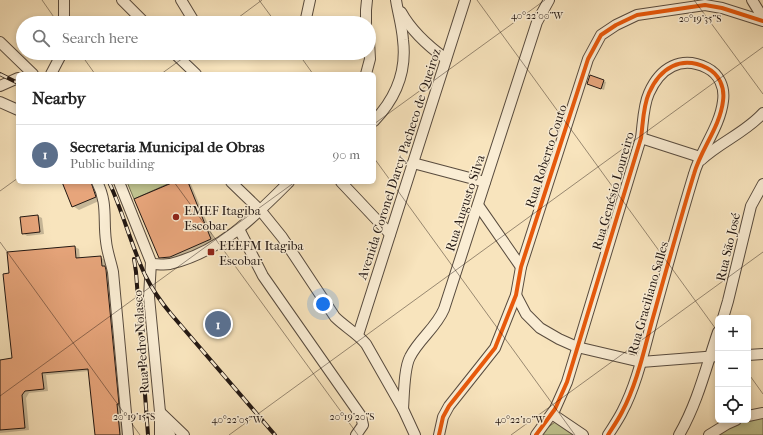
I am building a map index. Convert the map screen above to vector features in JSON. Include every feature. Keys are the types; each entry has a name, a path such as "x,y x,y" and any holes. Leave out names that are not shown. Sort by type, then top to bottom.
{"street":[{"path":"64,0 64,16"},
{"path":"122,0 137,16"},
{"path":"181,0 191,16"},
{"path":"307,16 310,0"},
{"path":"366,16 367,0"},
{"name":"Avenida Coronel Darcy Pacheco de Queiroz","path":"358,335 465,0"},
{"name":"Rua Augusto Silva","path":"403,409 408,361 441,315 537,22 549,0"},
{"path":"695,0 714,6"},
{"path":"752,0 763,18"},
{"path":"396,1 399,10 414,32 425,44 446,59"},
{"path":"376,119 391,100 400,78 404,55 404,41 396,1"},
{"name":"Rua Roberto Couto","path":"438,435 443,417 449,406 495,348 516,295 521,267 588,59 601,35 616,24 637,15 705,5 714,6 763,21"},
{"path":"0,42 16,59"},
{"path":"17,60 28,72"},
{"path":"52,72 58,60"},
{"path":"181,60 194,72"},
{"path":"367,72 370,60"},
{"name":"Rua Genésio Loureiro","path":"536,435 539,429 552,414 564,391 641,138 648,93 659,76 671,66 678,64 685,63 700,65 713,71 718,77 723,92 723,100 719,117 699,159"},
{"path":"0,86 16,79"},
{"path":"0,102 16,109"},
{"path":"641,138 699,159 752,124 763,113"},
{"name":"Rua Graciliano Salles","path":"608,435 623,411 629,397 699,159"},
{"path":"413,163 485,182"},
{"path":"98,184 106,210 106,241 108,257 113,272 128,435"},
{"name":"Rua Pedro Nolasco","path":"120,184 150,255 152,264 149,297 160,412 160,435"},
{"path":"233,184 261,211 282,237 335,317 347,328 358,335 370,350 416,435"},
{"path":"152,264 169,264 213,247 261,211 287,184"},
{"path":"343,184 390,234"},
{"name":"Rua São José","path":"724,315 751,206 763,184"},
{"path":"478,205 521,267"},
{"path":"238,229 263,276 361,416 363,425 356,435"},
{"path":"516,295 526,314 540,328 558,339 577,347 640,362 714,356 687,421 679,435"},
{"path":"751,355 763,354"},
{"path":"160,412 184,435"},
{"path":"751,415 763,413"},
{"path":"552,414 583,435"},
{"path":"160,423 170,435"},
{"path":"709,435 729,423"}],"green space":[{"path":"128,184 168,184 134,199"},
{"path":"763,416 763,435 717,435 733,423 751,423 751,419"},
{"path":"555,422 577,435 540,435"}],"building":[{"path":"590,75 604,80 601,89 587,84"},
{"path":"63,184 92,184 96,197 72,207"},
{"name":"EMEF Itagiba Escobar","path":"169,184 189,184 211,239 170,257 159,258 134,199"},
{"path":"38,215 40,232 22,234 20,217"},
{"path":"75,246 76,258 101,256 102,266 105,266 106,270 119,404 117,404 120,435 95,435 88,369 42,373 44,389 25,391 22,395 25,428 0,430 0,360 12,358 3,274 9,273 7,252"}],"railway":[{"path":"0,74 16,82"},
{"path":"110,184 140,264 157,295 171,314 275,435"},
{"path":"134,259 148,435"}],"cycle path":[{"path":"439,435 443,417 449,406 495,348 516,295 521,267 588,59 601,35 616,25 637,15 705,5 722,8 763,21"},
{"path":"536,435 555,409 567,382 641,138 644,109 649,93 659,77 672,66 689,63 697,64 707,68 718,77 723,91 721,111 694,174 641,363 628,400 608,435"}],"place":[{"name":"EMEF Itagiba Escobar","path":"176,217"},
{"name":"EEEFM Itagiba Escobar","path":"211,252"},
{"name":"Secretaria Municipal de Obras","path":"218,324"}]}
